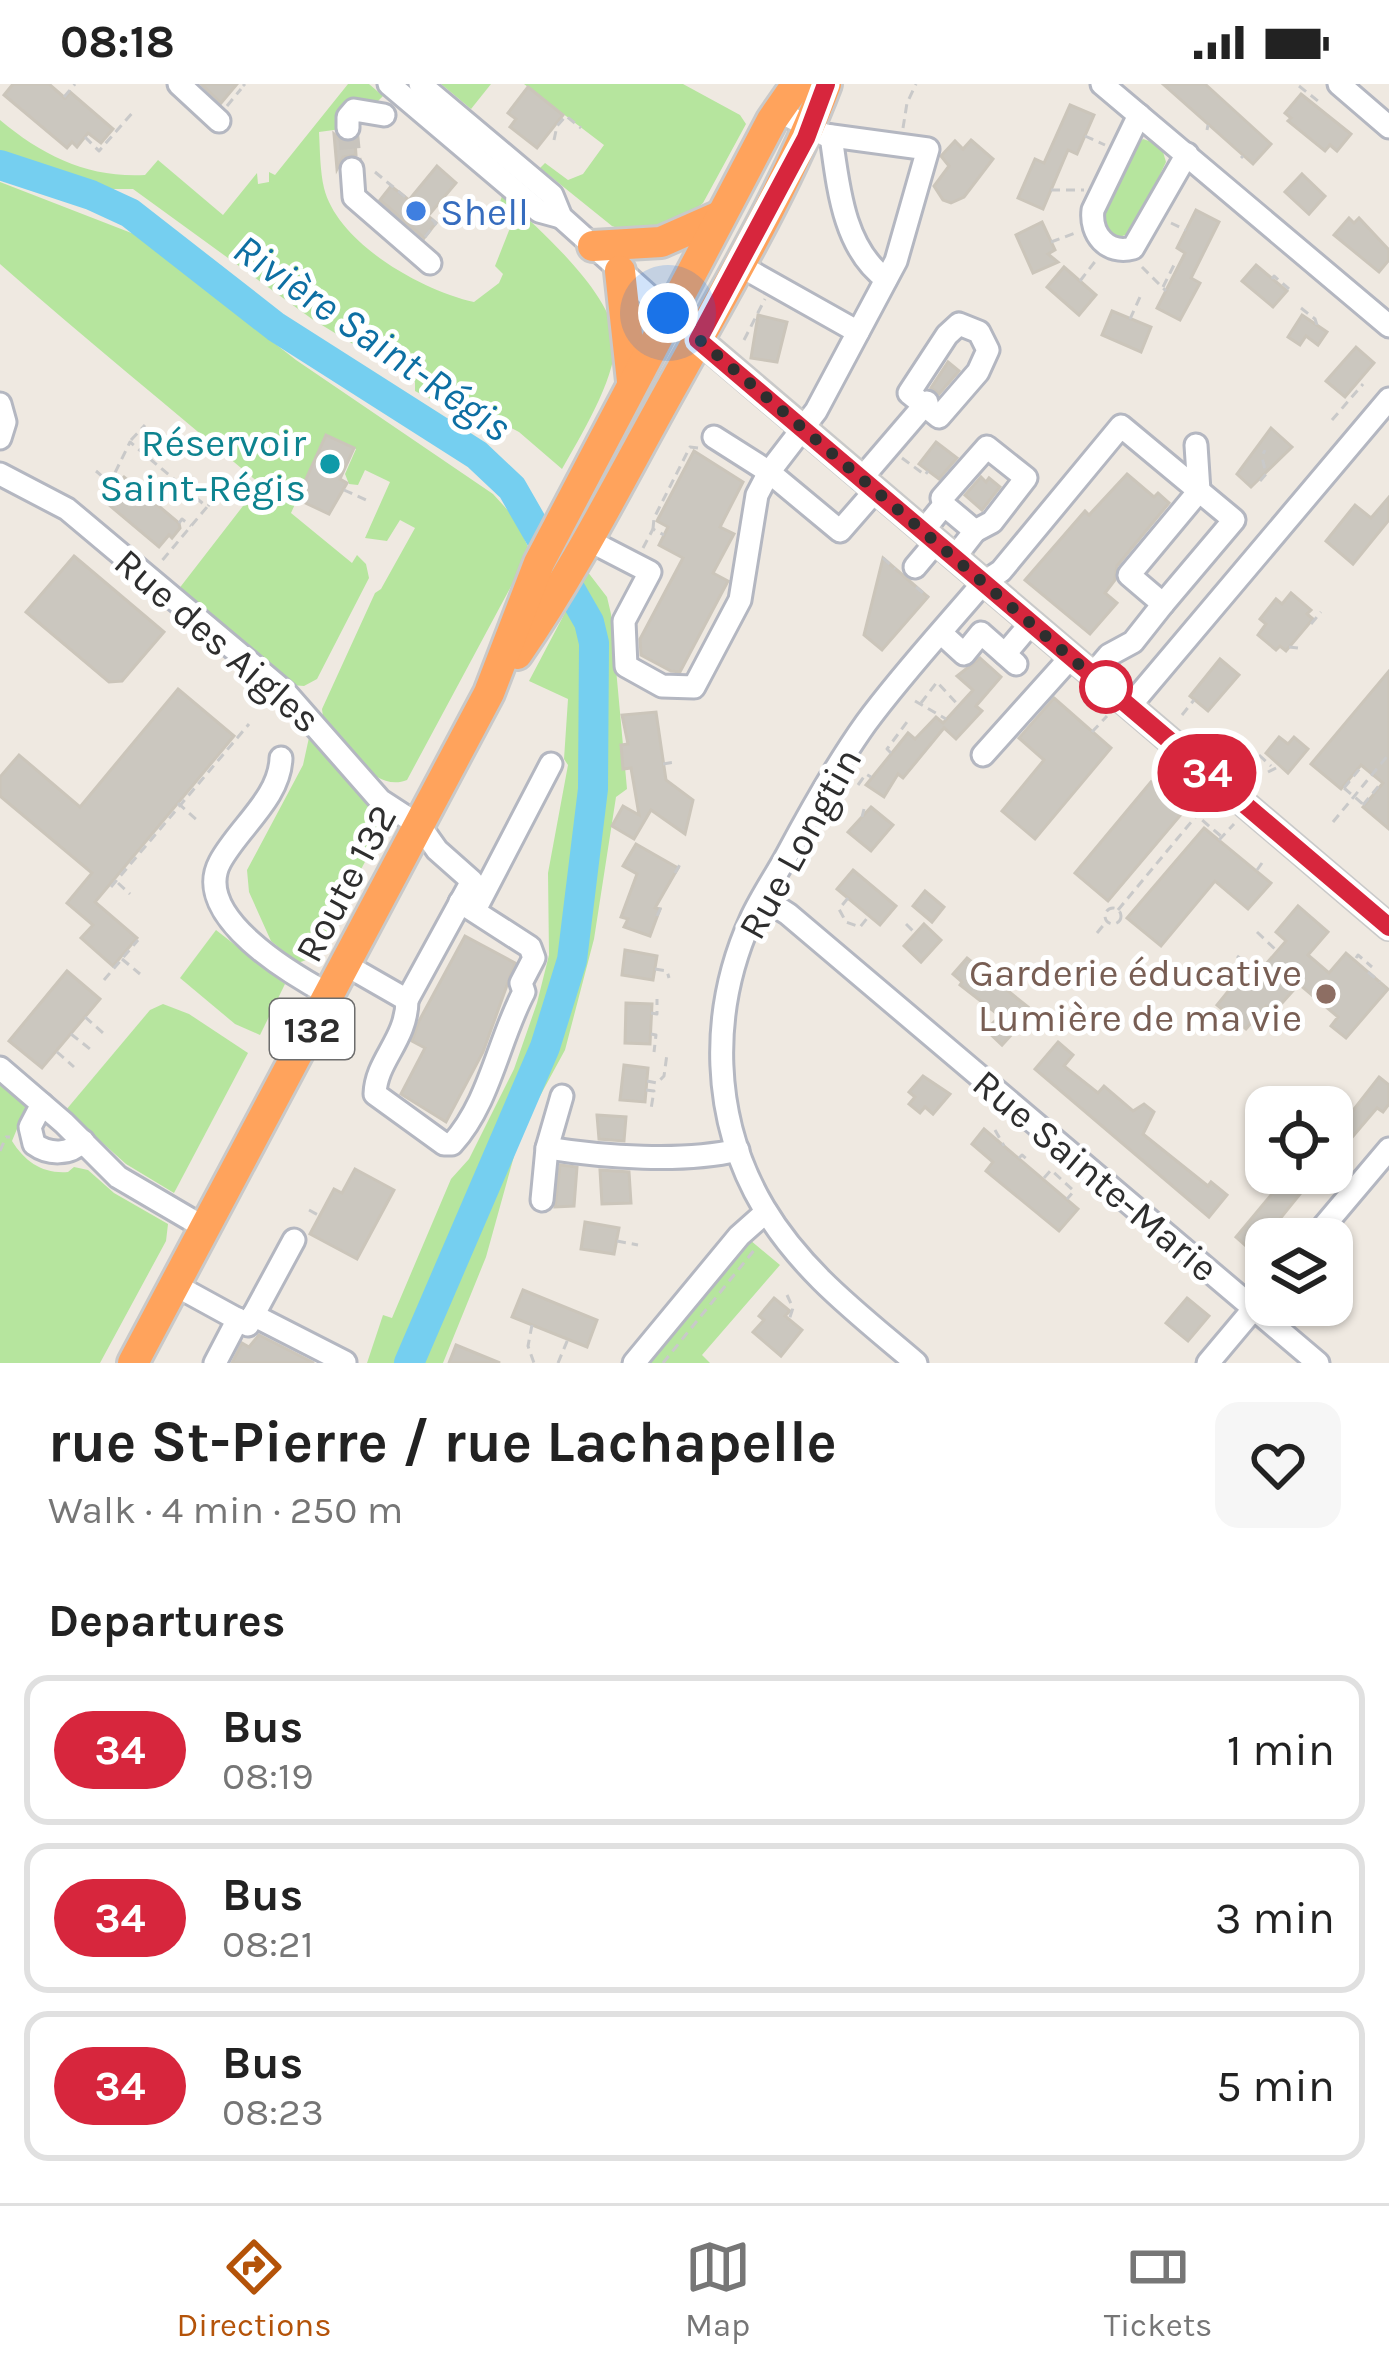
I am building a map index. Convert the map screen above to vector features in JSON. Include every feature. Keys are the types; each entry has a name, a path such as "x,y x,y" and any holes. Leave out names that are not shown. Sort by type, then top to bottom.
{"highway":[{"name":"Route 132","path":"133,1363 489,693 539,563 632,380 797,84"},
{"name":"Route 132","path":"489,693 558,595 739,265 820,132 826,84"},
{"path":"592,246 662,242 720,216"},
{"path":"620,271 632,380"}],"main road":[{"path":"668,313 1092,675 1118,711 1389,927"}],"street":[{"path":"179,84 220,116"},
{"path":"389,84 539,211 561,217"},
{"path":"419,84 552,195 561,217 668,313"},
{"path":"1102,84 1389,326"},
{"path":"1339,84 1389,128"},
{"path":"348,128 354,110 384,115"},
{"path":"580,553 650,572 624,621 626,666 662,686 694,687 740,600 757,495 814,413 896,261 928,149 820,132 778,111"},
{"path":"1139,115 1102,188 1092,226 1118,248 1138,241 1186,154"},
{"path":"820,132 847,218 867,262 886,279"},
{"path":"352,170 354,197 430,263"},
{"path":"739,265 858,332"},
{"path":"1118,711 1389,399"},
{"path":"705,443 769,472 840,531 887,447 925,403"},
{"path":"0,439 2,408"},
{"name":"Rue Longtin","path":"916,1363 831,1292 766,1212 738,1150 723,1087 722,1027 732,972 763,898 843,757 875,711 1121,426 1198,491"},
{"path":"1163,604 1129,575 1198,491 1196,445"},
{"path":"915,567 938,544 992,522 1026,478 987,447 942,498 938,544"},
{"name":"Rue des Aigles","path":"0,474 68,509 285,692 380,800 420,826 436,850 472,881 468,906"},
{"path":"1092,675 1109,655 1133,642 1234,520 1198,491"},
{"path":"944,506 975,531"},
{"path":"940,633 964,654 981,633 1003,661 1031,623"},
{"path":"983,755 1071,657"},
{"path":"281,758 280,770 254,817 220,863 216,884 227,912 254,946 330,995"},
{"path":"468,906 530,947 534,958 521,983 524,992 509,1021 499,1062 452,1144 444,1144 376,1094 378,1079 407,1021 407,1000 551,764"},
{"name":"Rue Sainte-Marie","path":"763,898 1245,1289"},
{"path":"346,965 407,1000"},
{"path":"0,1068 129,1185 205,1228"},
{"path":"542,1201 547,1148 562,1096"},
{"path":"43,1104 30,1127 34,1144 55,1152 75,1149 82,1142"},
{"path":"547,1148 602,1157 710,1156 738,1150"},
{"path":"1331,1218 1389,1149"},
{"path":"634,1363 739,1236 766,1212"},
{"path":"215,1363 294,1240"},
{"path":"175,1285 345,1362"},
{"path":"1208,1363 1245,1319"},
{"name":"Rue Sainte-Marie","path":"1283,1326 1318,1363"}],"path":[{"path":"64,97 75,84"},
{"path":"901,146 907,104 916,84"},
{"path":"220,116 243,86"},
{"path":"1299,86 1318,101 1316,105"},
{"path":"85,137 99,151 133,112"},
{"path":"554,140 566,116 581,128"},
{"path":"1085,136 1119,151"},
{"path":"375,172 409,200"},
{"path":"1051,190 1102,188"},
{"path":"424,238 436,223 428,216"},
{"path":"1052,242 1092,226"},
{"path":"1080,281 1118,248 1164,290 1176,261"},
{"path":"1272,279 1288,289"},
{"path":"1130,319 1140,297"},
{"path":"744,340 761,306"},
{"path":"1300,308 1316,325"},
{"path":"748,332 755,334"},
{"path":"1332,420 1363,384"},
{"path":"96,471 110,483 130,442 145,425"},
{"path":"130,442 207,507"},
{"path":"647,541 690,447 705,443"},
{"path":"887,447 925,475 928,471"},
{"path":"1260,481 1266,474 1265,450"},
{"path":"155,568 221,490"},
{"path":"344,490 367,500"},
{"path":"178,523 182,519 191,526"},
{"path":"653,529 664,535"},
{"path":"1311,624 1321,612"},
{"path":"1289,647 1298,648"},
{"path":"946,719 918,702 937,682 958,706"},
{"path":"1182,715 1194,700"},
{"path":"1092,732 1118,711"},
{"path":"892,753 886,749 907,722"},
{"path":"111,887 249,724"},
{"path":"901,730 906,736"},
{"path":"1333,822 1389,754"},
{"path":"1259,755 1274,765"},
{"path":"664,764 675,762"},
{"path":"1362,766 1343,787 1364,805 1382,782"},
{"path":"858,785 866,774 871,777"},
{"path":"1181,777 1167,793 1220,839 1234,822"},
{"path":"179,804 198,821"},
{"path":"862,817 864,809"},
{"path":"1107,921 1118,921 1118,910 1196,815"},
{"path":"675,873 682,861"},
{"path":"1257,870 1262,863"},
{"path":"116,881 130,894"},
{"path":"848,898 839,909 846,922 860,927 869,916"},
{"path":"657,916 662,905"},
{"path":"1097,933 1107,921 1106,911 1118,910"},
{"path":"906,925 916,934"},
{"path":"1257,932 1277,950"},
{"path":"104,980 138,940"},
{"path":"1237,956 1258,974"},
{"path":"121,958 140,974"},
{"path":"1356,958 1380,982"},
{"path":"655,969 667,971 669,979"},
{"path":"651,1013 657,1014 657,999"},
{"path":"85,1017 103,1034"},
{"path":"71,1034 90,1049"},
{"path":"651,1034 656,1034 654,1052"},
{"path":"56,1052 74,1067"},
{"path":"647,1081 657,1083 664,1076 667,1054"},
{"path":"646,1090 654,1091 651,1109 655,1111"},
{"path":"995,1130 1004,1146"},
{"path":"1019,1158 1022,1154 1028,1160"},
{"path":"1044,1178 1051,1170 1074,1192 1067,1199"},
{"path":"309,1210 320,1216"},
{"path":"616,1241 638,1245"},
{"path":"663,1363 759,1244"},
{"path":"787,1295 793,1308 789,1320"},
{"path":"532,1324 527,1346 534,1363"},
{"path":"558,1363 568,1339"}],"green space":[{"path":"348,84 369,84 383,96 378,101 353,99 347,104 341,129 319,132 321,168 332,209 364,246 408,276 474,302 499,283 503,274 495,266 514,218 499,205 502,196 571,262 601,302 611,322 614,355 596,406 562,469 519,432 451,397 442,405 415,391 415,382 312,319 133,189 112,189 0,152 0,120 50,154 104,173 145,175 158,160 223,215 257,173 258,184 269,182 269,172 275,175"},
{"path":"441,84 491,84 471,109"},
{"path":"524,84 683,84 740,115 746,124 703,203 671,230 623,230 540,168 545,163 568,180 583,174 604,145"},
{"path":"1143,139 1161,145 1166,162 1136,224 1120,237 1106,230 1109,195 1121,168"},
{"path":"0,182 134,234 296,360 493,494 514,517 530,551 407,780 394,782 370,772 323,717 322,709 375,593 415,528 400,520 387,541 365,538 390,482 365,470 358,485 349,484 345,474 356,449 326,436 291,513 352,563 357,555 366,564 369,578 317,679 304,686 291,685 178,590 260,484 0,264"},
{"path":"587,571 607,597 611,614 627,789 616,797 594,939 565,1050 521,1131 486,1257 443,1363 367,1363 383,1315 392,1318 451,1179 469,1159 514,1069 537,1003 549,955 548,873 568,765 564,759 568,699 529,681"},
{"path":"310,733 373,809 381,832 314,957 298,963 271,941 249,892 247,870 303,765"},
{"path":"216,930 285,984 260,1035 235,1024 180,978"},
{"path":"163,1004 189,1014 248,1053 174,1193 126,1164 66,1110 150,1010"},
{"path":"0,1085 26,1107 12,1141 29,1161 51,1171 88,1170 114,1193 168,1224 166,1241 100,1363 0,1363"},
{"path":"750,1240 780,1265 702,1355 710,1363 648,1363"}],"building":[{"path":"13,84 49,84 65,98 70,92 113,129 101,143 88,133 77,147 72,142 67,148 4,95"},
{"path":"201,84 237,84 221,103"},
{"path":"1163,84 1205,84 1271,144 1253,164"},
{"path":"528,87 563,115 537,148 510,127 516,119 508,113"},
{"path":"1301,94 1351,134 1337,151 1330,145 1325,151 1288,121 1291,118 1285,113"},
{"path":"1070,105 1094,115 1077,154 1068,150 1043,209 1018,198 1035,159 1044,163"},
{"path":"334,134 342,141 355,141 356,155 343,157 337,169"},
{"path":"971,140 993,159 964,197 951,203 943,200 934,186 949,166 941,156 955,141 963,149"},
{"path":"437,166 456,183 428,216 436,223 424,238 380,200 391,186 409,200"},
{"path":"1302,174 1325,196 1309,214 1285,192"},
{"path":"1196,210 1219,222 1191,278 1200,283 1180,320 1157,308 1185,253 1177,248"},
{"path":"1349,218 1354,223 1359,218 1389,250 1389,260 1379,272 1334,235"},
{"path":"1042,222 1055,250 1048,254 1058,262 1033,273 1016,235"},
{"path":"1256,265 1287,291 1273,307 1242,281"},
{"path":"1064,267 1096,295 1079,315 1047,287"},
{"path":"1112,311 1151,327 1141,352 1102,335"},
{"path":"758,315 787,322 777,362 751,358"},
{"path":"1302,315 1327,332 1318,345 1306,336 1300,345 1288,337"},
{"path":"1356,347 1374,363 1345,397 1326,381"},
{"path":"948,362 959,371 939,394 931,388"},
{"path":"1271,428 1292,447 1251,487 1237,474"},
{"name":"Réservoir Saint-Régis","path":"326,435 354,448 340,479 347,483 329,514 297,499"},
{"path":"936,442 957,458 939,479 919,464"},
{"path":"694,451 743,482 720,527 734,534 713,573 728,581 680,672 641,655 640,639 683,558 659,545 668,527 657,521"},
{"path":"1127,474 1169,503 1117,566 1115,580 1105,593 1117,603 1090,634 1025,580 1085,511 1089,515"},
{"path":"116,475 179,523 172,538 169,535 159,547 102,499"},
{"path":"981,477 1000,487 982,510 965,495"},
{"path":"1389,497 1389,520 1353,564 1326,541 1355,505 1371,518"},
{"path":"74,556 164,632 122,681 109,682 26,612"},
{"path":"883,558 928,597 882,650 864,635"},
{"path":"1291,593 1311,610 1307,614 1313,619 1286,651 1280,646 1276,650 1258,635 1266,624 1260,619 1276,599 1282,604"},
{"path":"980,658 1001,677 976,706 982,711 956,739 944,728 903,778 898,774 884,797 866,785 908,733 915,739 936,717 943,723 973,690 957,676"},
{"path":"1220,659 1239,675 1208,711 1190,696"},
{"path":"1389,671 1389,829 1363,807 1383,783 1361,765 1341,789 1311,764"},
{"path":"178,689 234,736 95,902 137,938 113,966 81,938 93,925 67,903 92,873 0,796 0,777 19,755 80,807"},
{"path":"1054,698 1111,748 1035,839 1002,811 1044,760 1019,738"},
{"path":"656,712 666,780 693,800 685,834 651,810 634,839 612,826 623,806 639,815 631,768 623,769 621,745 628,744 622,715"},
{"path":"1279,737 1288,744 1294,737 1308,749 1288,773 1266,753"},
{"path":"1151,782 1184,811 1108,901 1075,873"},
{"path":"871,807 893,825 871,851 848,832"},
{"path":"1204,828 1271,883 1248,909 1215,881 1161,946 1127,918"},
{"path":"636,844 678,868 655,908 660,909 650,936 624,927 628,919 621,917 637,874 623,866"},
{"path":"853,870 896,906 880,925 837,889"},
{"path":"925,891 944,907 932,922 913,906"},
{"path":"1298,906 1328,932 1308,955 1329,973 1346,953 1388,989 1346,1038 1331,1026 1338,1017 1299,984 1274,1012 1266,1006 1246,1029 1217,1005 1238,979 1247,986 1286,941 1276,932"},
{"path":"924,924 941,940 921,962 904,946"},
{"path":"465,936 515,963 483,1052 446,1122 401,1094 425,1048 412,1041 419,1021"},
{"path":"625,950 657,956 653,980 622,975"},
{"path":"967,958 1028,1007 1019,1017 1024,1021 1002,1045 986,1030 1000,1016 953,974"},
{"path":"67,971 100,999 42,1068 9,1041"},
{"path":"626,1003 652,1004 650,1044 625,1043"},
{"path":"1058,1042 1073,1055 1064,1066 1098,1093 1104,1086 1133,1111 1144,1104 1154,1112 1143,1134 1208,1186 1211,1182 1227,1195 1209,1217 1035,1069"},
{"path":"624,1065 648,1068 645,1102 620,1100"},
{"path":"923,1076 950,1094 933,1114 925,1107 920,1113 909,1104 915,1097 909,1092"},
{"path":"1379,1077 1389,1085 1389,1104 1383,1112 1377,1108 1353,1136 1353,1110"},
{"path":"597,1115 626,1117 624,1141 599,1139"},
{"path":"984,1129 1078,1209 1059,1231 986,1171 993,1162 972,1144"},
{"path":"560,1165 577,1167 574,1206 555,1207"},
{"path":"355,1169 394,1190 357,1259 310,1234 334,1189 342,1193"},
{"path":"600,1170 629,1172 631,1203 602,1204"},
{"path":"1272,1194 1300,1194 1281,1218 1252,1218"},
{"path":"585,1222 619,1228 614,1254 581,1249"},
{"path":"523,1290 597,1320 587,1347 512,1317"},
{"path":"774,1298 802,1330 781,1356 753,1332"},
{"path":"1187,1298 1209,1316 1188,1341 1166,1323"},
{"path":"259,1335 314,1363 232,1363 242,1343 249,1347"},
{"path":"456,1345 500,1363 449,1363"}],"waterway":[{"name":"Rivière Saint-Régis","path":"0,165 130,213 276,327 477,455 512,488 589,622 594,643 593,789 572,960 545,1047 409,1363"}],"tunnel":[{"path":"348,128 352,169"}],"bus line":[{"name":"34","path":"826,84 806,138 698,340 1389,927"}],"place":[{"name":"Shell","path":"416,211"},
{"name":"Réservoir Saint-Régis","path":"330,464"},
{"name":"Garderie éducative Lumière de ma vie","path":"1326,994"}],"route":[{"path":"668,313 1111,692 1106,687"}]}
